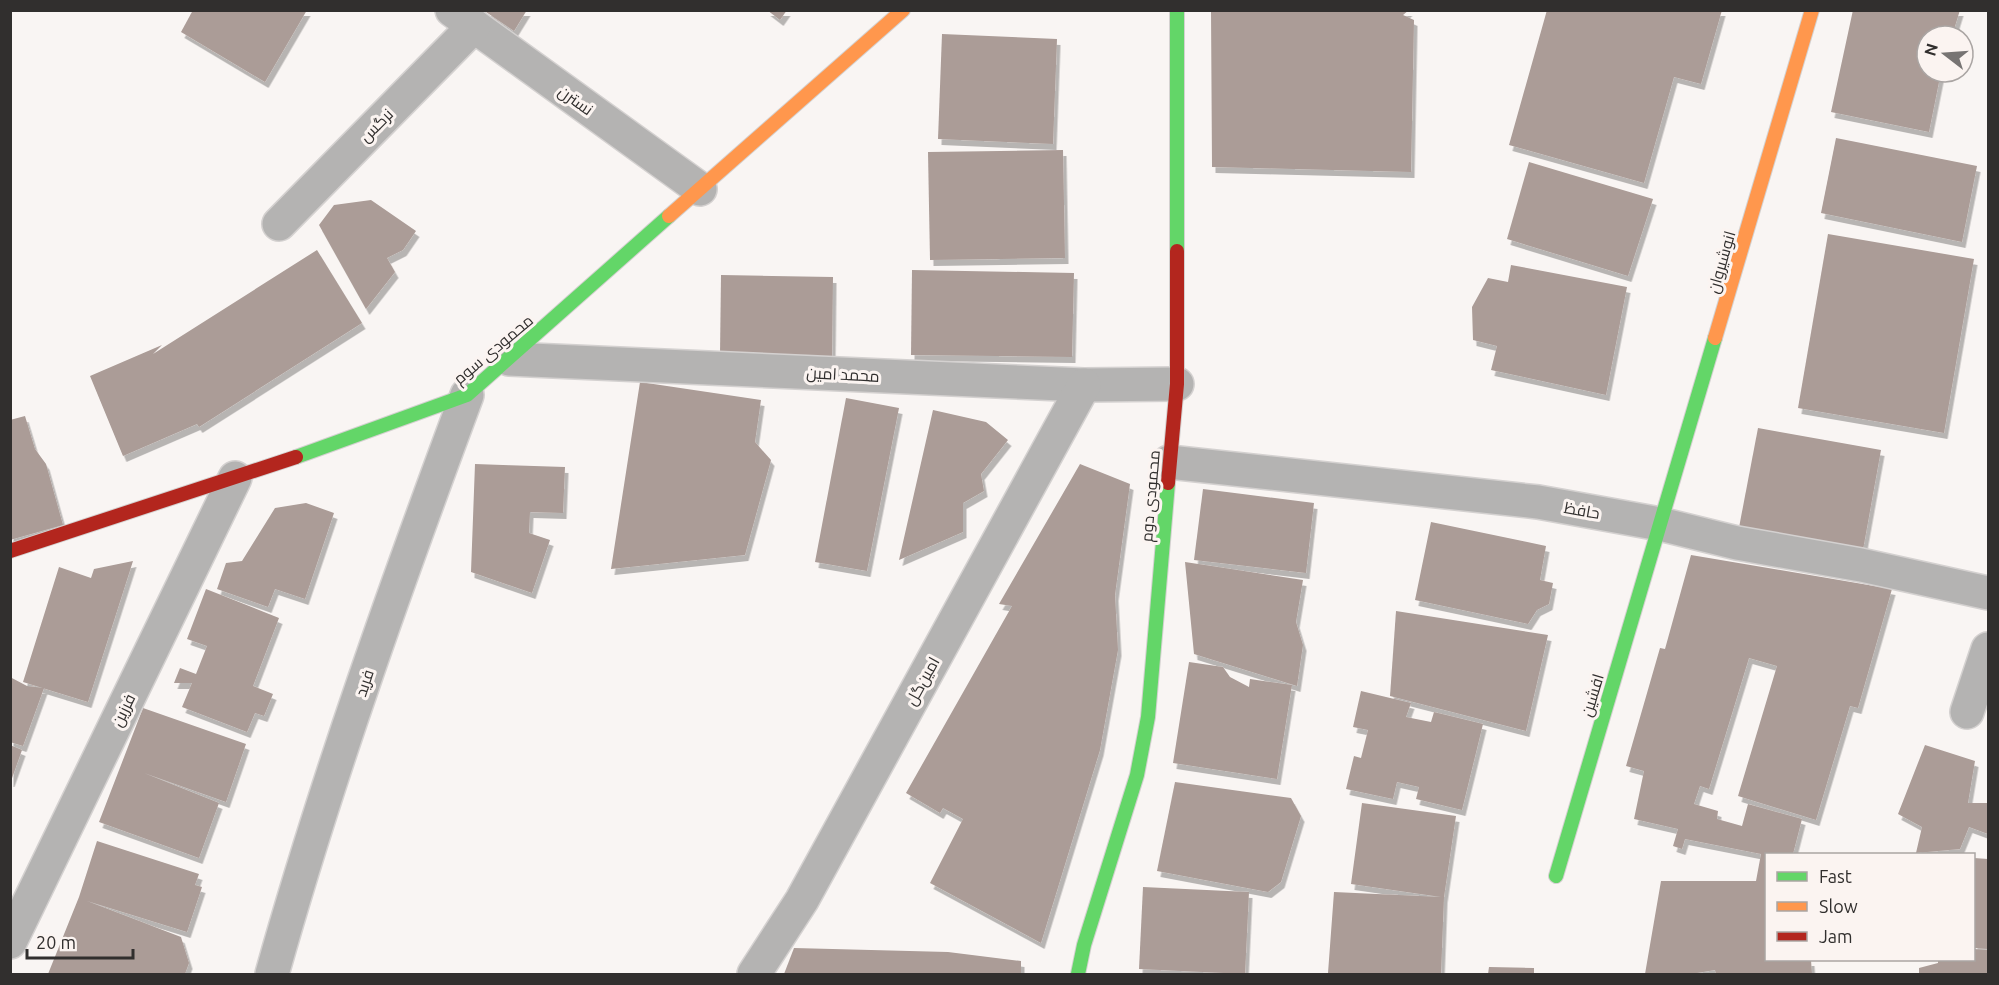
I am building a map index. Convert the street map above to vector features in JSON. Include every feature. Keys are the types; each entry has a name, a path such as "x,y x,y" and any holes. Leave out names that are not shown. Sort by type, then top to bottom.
{"street":[{"name":"محمودی سوم","path":"10,551 235,478 467,395 903,10"},
{"name":"محمودی دوم","path":"1078,975 1083,945 1137,775 1148,717 1177,384 1177,10"},
{"name":"انوشیروان","path":"1660,524 1812,10"},
{"name":"نسترن","path":"463,18 700,189"},
{"name":"نرگس","path":"279,224 463,18"},
{"name":"محمد امین","path":"509,359 1084,385 1177,384"},
{"name":"امین‌گل","path":"754,975 802,900 1084,385"},
{"name":"فرید","path":"272,975 300,876 398,580 467,395"},
{"name":"حافظ","path":"1169,462 1538,502 1660,524 1737,543 1861,565 1989,593"},
{"name":"فرزین","path":"10,942 235,478"},
{"name":"افشین","path":"1556,876 1660,524"},
{"path":"1967,712 1989,649"}],"building":[{"path":"193,10 307,10 265,82 181,32"},
{"path":"483,10 527,10 514,31"},
{"path":"767,10 787,10 780,20"},
{"path":"1211,10 1409,10 1403,15 1414,20 1411,172 1212,167"},
{"path":"1547,10 1722,10 1701,84 1674,77 1644,183 1509,145"},
{"path":"1853,10 1960,10 1956,24 1915,24 1915,84 1939,84 1929,132 1831,112"},
{"path":"942,34 1057,39 1053,144 938,139"},
{"path":"1836,138 1977,166 1962,242 1821,213"},
{"path":"1063,150 1065,258 930,260 928,152"},
{"path":"1529,162 1653,199 1628,276 1507,239"},
{"path":"371,200 416,231 403,250 387,258 395,272 366,309 319,225 334,205"},
{"path":"1828,234 1974,259 1944,433 1798,408"},
{"path":"317,250 362,323 199,427 197,424 123,456 90,376 162,345 153,354"},
{"path":"1511,265 1627,287 1606,395 1491,370 1497,346 1473,340 1472,307 1488,278 1508,282"},
{"path":"912,270 1074,273 1072,357 911,355"},
{"path":"721,275 833,277 832,358 720,355"},
{"path":"640,382 761,400 755,442 771,460 745,555 611,569"},
{"path":"846,398 899,408 867,571 815,562"},
{"path":"933,410 986,422 1008,440 981,474 984,491 963,503 963,532 899,560"},
{"path":"25,416 35,449 46,464 63,525 10,540 10,420"},
{"path":"1758,428 1881,450 1861,561 1737,538"},
{"path":"475,464 565,467 563,513 530,512 529,533 550,540 532,593 471,572"},
{"path":"1080,464 1130,484 1115,595 1118,650 1100,750 1041,943 930,883 963,819 943,808 940,813 906,793 1012,606 999,604"},
{"path":"1203,489 1314,503 1306,573 1194,560"},
{"path":"306,503 334,513 305,599 275,589 268,607 217,589 226,563 242,561 275,508"},
{"path":"1431,522 1546,546 1540,580 1553,583 1549,604 1537,610 1528,624 1415,600"},
{"path":"1691,555 1892,589 1858,708 1850,706 1816,820 1738,796 1777,666 1749,658 1709,789 1700,786 1694,804 1718,811 1717,819 1742,826 1748,804 1802,819 1793,853 1765,853 1765,961 1811,961 1812,974 1716,974 1715,970 1691,974 1645,974 1661,881 1756,881 1761,854 1685,839 1682,849 1673,846 1678,829 1634,819 1644,771 1626,766 1660,648 1665,649"},
{"path":"133,561 88,702 23,682 59,567 91,578 94,569"},
{"path":"1185,562 1303,580 1296,622 1303,645 1297,686 1194,654"},
{"path":"206,589 279,618 253,686 273,694 264,716 255,713 247,732 182,707 192,683 174,683 180,668 196,674 207,646 187,639"},
{"path":"1396,611 1548,635 1526,731 1390,696"},
{"path":"1189,662 1223,667 1230,677 1249,687 1250,679 1292,685 1277,779 1173,763"},
{"path":"10,677 27,686 44,688 23,746 10,742"},
{"path":"1361,691 1411,703 1406,717 1431,722 1434,712 1483,724 1462,810 1416,799 1419,787 1397,782 1393,799 1346,789 1354,756 1361,758 1368,730 1353,727"},
{"path":"143,708 246,744 226,802 144,773 219,803 199,858 99,822"},
{"path":"10,745 22,750 11,781 10,781"},
{"path":"1925,745 1975,761 1968,803 1988,803 1988,834 1969,827 1960,849 1916,853 1922,827 1898,814"},
{"path":"1175,782 1291,798 1301,816 1281,882 1268,892 1157,871"},
{"path":"1362,803 1456,816 1444,897 1441,974 1328,973 1334,892 1441,897 1351,884"},
{"path":"97,841 199,874 195,885 202,887 187,932 87,901 181,937 189,963 185,974 48,974 79,897"},
{"path":"1975,858 1988,859 1988,949 1975,948"},
{"path":"1143,887 1249,892 1245,974 1139,969"},
{"path":"794,948 948,952 1021,961 1021,974 784,974"},
{"path":"1975,949 1988,950 1988,974 1919,974 1919,968 1938,963 1938,961 1975,961"},
{"path":"1489,967 1534,968 1534,974 1488,974"}],"traffic: fast":[{"path":"1177,10 1177,251"},
{"path":"296,457 467,395 669,216"},
{"path":"1556,876 1715,338"},
{"path":"1078,974 1084,945 1137,775 1148,717 1168,483"}],"traffic: slow":[{"path":"669,216 903,10"},
{"path":"1715,338 1812,10"}],"traffic: jam":[{"path":"1168,483 1177,384 1177,251"},
{"path":"10,551 296,457"}]}
